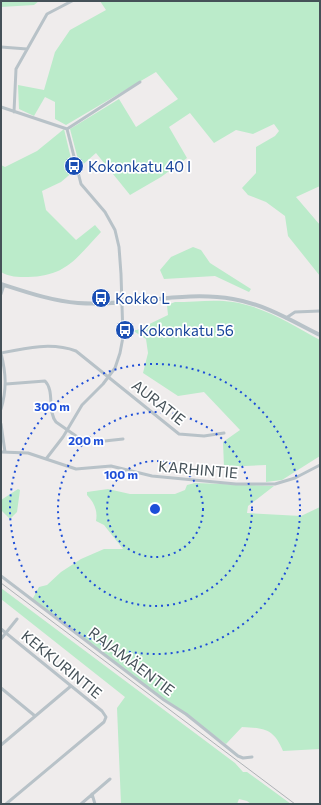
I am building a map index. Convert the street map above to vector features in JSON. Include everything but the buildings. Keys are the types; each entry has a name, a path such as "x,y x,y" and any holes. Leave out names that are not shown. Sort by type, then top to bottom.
{"street":[{"path":"14,112 16,68 47,14 72,1"},
{"path":"1,47 27,49"},
{"path":"67,129 140,82"},
{"path":"1,107 67,129"},
{"path":"46,459 67,430 82,405 115,368 123,337 119,246 115,230 105,212 81,184 67,129"},
{"path":"1,294 3,284 66,302 89,304 219,297 251,303 320,335"},
{"path":"286,318 295,312 320,311"},
{"name":"AURATIE","path":"1,353 51,346 66,347 76,351 109,376 179,434 204,436 224,433"},
{"path":"1,353 6,384 6,394 1,409"},
{"path":"6,384 45,380 48,386 53,418 67,430 86,443 123,440"},
{"path":"1,424 3,452"},
{"name":"KARHINTIE","path":"3,452 28,453 76,469 111,466 152,476 236,484 275,484 295,478 320,465"},
{"name":"RAJAMÄENTIE","path":"1,576 164,700 186,714 238,756 243,758 252,756"},
{"path":"1,639 17,619"},
{"name":"KEKKURINTIE","path":"1,629 102,711 106,717 104,722 6,804"},
{"path":"1,745 71,686"},
{"path":"1,688 35,716"},
{"path":"81,804 110,779"},
{"path":"92,794 95,804"}],"green space":[{"path":"1,1 39,1 34,5 1,7"},
{"path":"100,1 320,1 320,186 296,197 320,225 320,276 288,236 285,216 266,202 248,195 242,188 256,173 256,147 275,136 279,131 274,124 253,134 236,130 214,143 190,113 169,127 187,158 161,177 130,195 96,153 80,167 70,129 119,99 136,127 178,99 156,72 66,125 55,119 55,102 45,97 34,116 19,109 18,85 44,90 55,52 70,30 106,10"},
{"path":"64,129 74,171 61,182 42,191 46,210 76,240 95,225 101,232 70,264 62,269 41,276 28,277 4,274 1,272 1,165 5,167 37,151"},
{"path":"193,247 201,250 210,263 251,289 249,292 215,276 164,279 160,270 171,257"},
{"path":"219,301 245,304 278,317 320,340 320,456 282,480 266,482 266,465 224,467 223,442 240,430 204,392 178,396 143,373 148,353 146,339 132,330 137,330 168,315 167,305 175,302"},
{"path":"195,483 274,486 248,506 247,513 301,516 320,507 320,749 283,751 276,738 268,731 250,727 242,727 226,744 162,699 32,600 39,587 47,585 61,572 81,559 104,549 123,549 104,525 96,521 95,507 87,495 87,492 108,489 130,494 175,494 185,490 187,485"},
{"path":"18,489 20,490 17,512 10,519 1,510 1,500"},
{"path":"1,588 235,763 243,772 247,772 291,804 251,804 247,801 239,799 237,804 121,804 117,708 125,697 1,599"}],"railway":[{"path":"1,583 295,804"}],"place":[{"name":"Kokonkatu 40 I","path":"74,166"},
{"name":"Kokko L","path":"101,298"},
{"name":"Kokonkatu 56","path":"125,330"}]}
